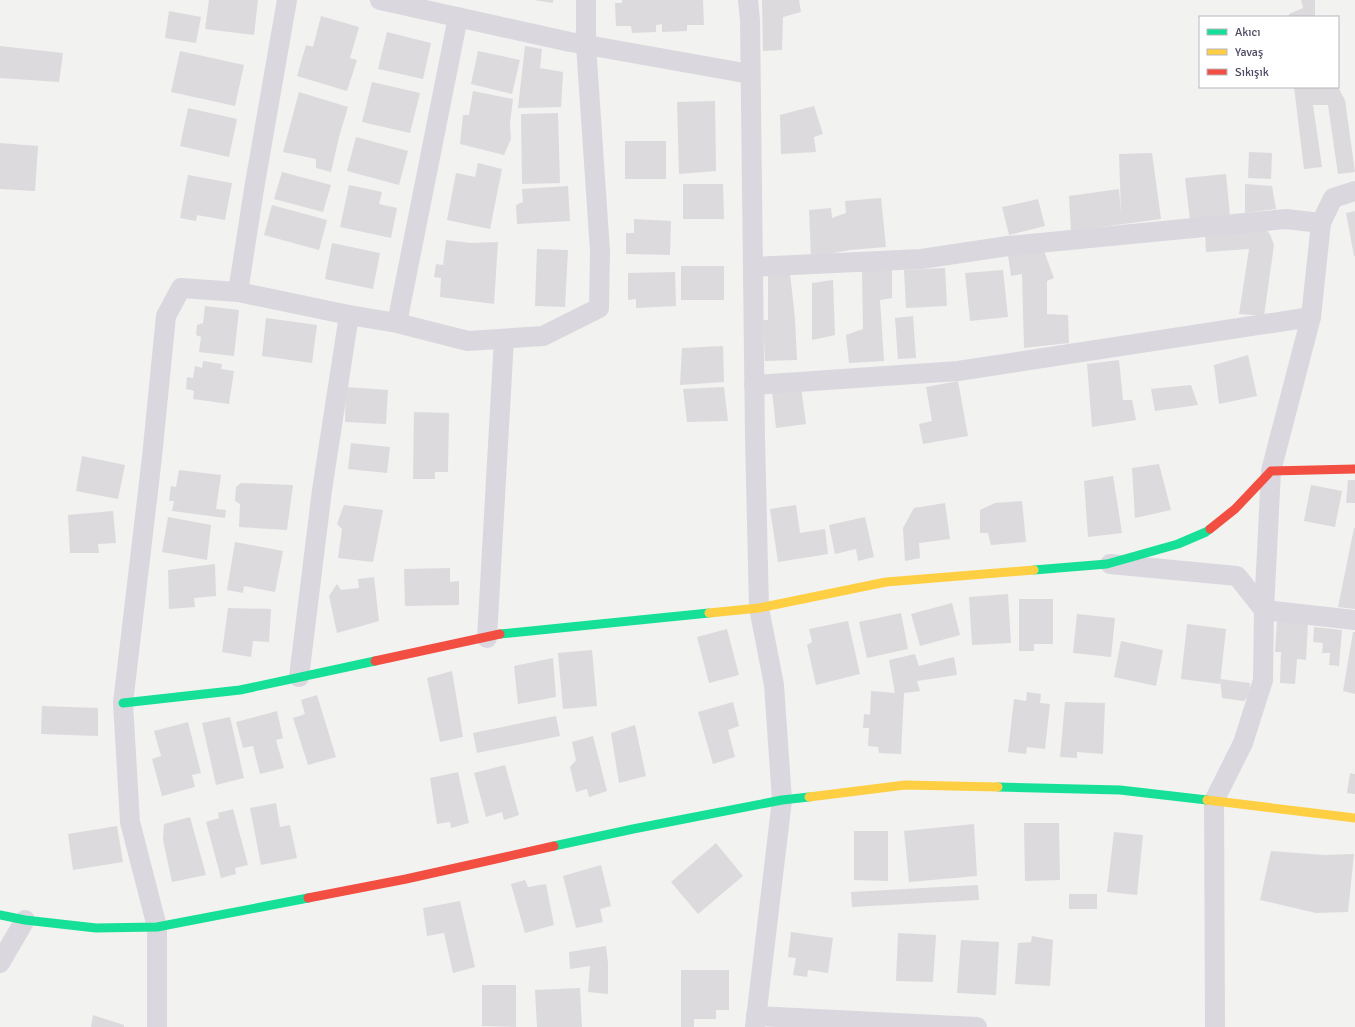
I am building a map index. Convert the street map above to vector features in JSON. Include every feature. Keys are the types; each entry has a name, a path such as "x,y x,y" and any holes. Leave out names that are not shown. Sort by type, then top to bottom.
{"street":[{"path":"238,292 254,189 287,0"},
{"path":"380,0 586,45 750,74"},
{"path":"157,1027 157,927 130,822 123,703 152,457 166,316 181,288 238,292 396,323 468,341 543,336 599,308 600,251 586,45 586,0"},
{"path":"748,0 750,20 754,385 759,608 774,685 782,800 755,1022 977,1027"},
{"path":"396,323 458,17"},
{"path":"1215,1027 1214,801 1243,743 1263,680 1264,610 1272,471 1311,317 1321,223 1333,198 1355,191"},
{"path":"753,267 922,259 1008,246 1286,220 1321,223"},
{"path":"299,677 322,490 349,315"},
{"path":"754,385 958,372 1311,317"},
{"path":"487,638 504,338"},
{"path":"1107,564 1178,544 1206,532 1235,509 1272,471 1355,469"},
{"path":"123,703 240,690 507,633 759,608 886,582 1107,564 1237,576 1264,610 1355,620"},
{"path":"0,915 25,920 96,928 157,927 406,879 626,831 782,800 905,785 1120,790 1355,818"},
{"path":"0,963 25,920"}],"building":[{"path":"209,0 258,0 254,35 205,29"},
{"path":"534,0 553,0 553,3"},
{"path":"622,0 703,0 704,25 687,25 687,31 662,32 662,24 656,25 656,32 632,33 631,26 616,26 615,3 622,3"},
{"path":"762,0 799,0 801,12 783,17 782,50 763,51"},
{"path":"1301,0 1315,0 1315,16 1289,16 1289,14 1303,8"},
{"path":"169,11 201,17 196,43 165,38"},
{"path":"321,16 359,27 350,58 357,60 347,91 297,76 306,45 313,47"},
{"path":"387,32 431,43 423,79 378,69"},
{"path":"0,46 63,53 59,82 0,78"},
{"path":"525,46 542,49 540,68 563,72 561,107 518,108"},
{"path":"180,51 244,65 235,106 171,92"},
{"path":"478,51 520,60 512,94 471,84"},
{"path":"372,82 420,93 410,133 362,122"},
{"path":"1294,88 1339,88 1345,100 1355,172 1338,174 1328,105 1313,105 1322,167 1304,169"},
{"path":"473,91 513,99 510,123 511,139 504,155 460,144 463,115 469,115"},
{"path":"299,92 348,107 331,172 316,168 316,159 283,152"},
{"path":"715,101 716,171 679,174 677,102"},
{"path":"814,106 823,134 814,137 816,152 781,154 780,115"},
{"path":"188,108 237,119 229,157 180,146"},
{"path":"558,113 560,183 522,184 521,114"},
{"path":"356,137 408,151 399,185 347,171"},
{"path":"625,141 666,141 666,179 625,179"},
{"path":"0,143 38,146 35,191 0,189"},
{"path":"1249,152 1272,153 1271,179 1248,178"},
{"path":"1152,153 1161,219 1071,231 1069,196 1119,189 1121,213 1119,154"},
{"path":"478,163 502,169 490,229 447,220 456,173 475,177"},
{"path":"282,172 331,185 323,212 274,199"},
{"path":"1226,174 1230,216 1190,220 1185,178"},
{"path":"188,175 232,183 225,220 197,215 196,221 180,218"},
{"path":"683,184 723,184 724,219 683,219"},
{"path":"1245,184 1272,186 1276,209 1245,213"},
{"path":"349,185 382,192 379,204 397,208 391,238 340,227"},
{"path":"568,186 570,221 517,224 516,205 523,202 522,189"},
{"path":"881,198 886,247 850,250 811,257 809,210 831,208 832,218 846,213 845,201"},
{"path":"1038,199 1045,226 1009,235 1002,207"},
{"path":"272,205 327,220 319,250 264,235"},
{"path":"1355,211 1355,256 1354,256 1346,213"},
{"path":"634,219 671,221 670,255 626,254 626,233 634,233"},
{"path":"1265,229 1270,234 1274,245 1264,316 1239,314 1249,249 1206,252 1205,231"},
{"path":"446,240 470,243 498,242 494,304 440,297 441,278 434,277 436,264 443,265"},
{"path":"332,243 380,253 373,289 325,279"},
{"path":"537,249 568,250 565,307 535,306"},
{"path":"1044,251 1054,278 1047,281 1047,314 1068,315 1069,343 1024,348 1022,274 1011,276 1008,255"},
{"path":"681,266 724,266 724,300 681,300"},
{"path":"892,266 892,298 880,300 884,361 849,363 846,335 863,329 862,270"},
{"path":"945,268 947,306 906,308 904,270"},
{"path":"1003,270 1008,317 970,321 965,273"},
{"path":"675,272 676,306 636,308 636,299 628,300 628,273"},
{"path":"790,273 795,319 797,360 765,361 763,320 768,320 768,275"},
{"path":"833,280 835,335 812,340 812,283"},
{"path":"205,306 239,310 234,356 199,352 201,337 196,335 197,325 203,323"},
{"path":"913,316 916,358 898,359 895,318"},
{"path":"266,318 317,325 312,363 262,356"},
{"path":"723,346 724,382 680,385 682,348"},
{"path":"1248,355 1257,396 1219,404 1214,365"},
{"path":"1119,360 1123,400 1132,400 1136,420 1092,427 1087,364"},
{"path":"203,361 222,364 221,369 234,371 229,404 193,399 194,391 186,389 187,377 193,378 195,366 202,368"},
{"path":"958,381 968,436 923,444 919,424 932,421 926,387"},
{"path":"1191,385 1198,405 1155,411 1151,389"},
{"path":"346,387 388,390 386,424 345,422"},
{"path":"724,387 728,421 687,422 683,389"},
{"path":"801,387 806,424 776,428 772,391"},
{"path":"414,412 449,413 448,472 435,472 435,479 413,479"},
{"path":"351,443 390,447 387,473 348,469"},
{"path":"82,456 125,465 118,499 76,491"},
{"path":"1159,464 1171,510 1135,518 1132,468"},
{"path":"179,470 221,475 216,509 226,510 225,518 172,511 174,501 169,501 171,486 176,487"},
{"path":"1113,476 1122,533 1088,537 1084,481"},
{"path":"1348,480 1355,480 1355,503 1346,503"},
{"path":"241,483 293,485 287,530 239,527 240,504 235,501 236,487"},
{"path":"1311,485 1342,491 1335,527 1304,521"},
{"path":"1022,501 1026,542 991,545 988,533 980,533 980,510 995,503"},
{"path":"945,503 950,539 919,543 920,558 905,561 903,528 914,508"},
{"path":"344,505 383,510 373,562 338,558 342,529 337,524"},
{"path":"796,505 800,533 825,529 828,554 778,562 770,509"},
{"path":"113,511 116,543 98,544 99,553 70,553 68,515"},
{"path":"168,517 211,525 207,560 162,552"},
{"path":"865,517 874,557 858,561 856,549 835,554 829,525"},
{"path":"1355,528 1355,609 1338,607"},
{"path":"235,542 283,551 275,592 244,586 243,593 227,590"},
{"path":"215,564 216,596 194,598 195,607 169,609 168,570"},
{"path":"450,568 450,582 459,581 459,605 405,606 404,569"},
{"path":"374,577 379,621 337,633 329,596 337,584 341,590 359,588 358,579"},
{"path":"1008,594 1011,643 972,645 969,597"},
{"path":"1019,599 1053,599 1053,644 1034,644 1034,651 1019,651"},
{"path":"952,603 960,635 920,646 911,614"},
{"path":"228,608 271,609 269,642 253,641 251,657 222,652"},
{"path":"901,613 908,649 867,658 859,622"},
{"path":"1077,614 1115,618 1111,657 1073,653"},
{"path":"1277,620 1308,622 1306,660 1297,659 1295,684 1280,683 1281,652 1275,652"},
{"path":"848,621 860,674 816,685 807,645 812,642 809,629"},
{"path":"1187,624 1226,629 1220,684 1181,679"},
{"path":"1314,627 1342,630 1339,666 1329,665 1330,653 1322,653 1323,643 1313,642"},
{"path":"727,629 739,675 709,683 697,637"},
{"path":"1353,632 1355,632 1355,694 1343,691"},
{"path":"1121,641 1163,650 1156,686 1114,677"},
{"path":"592,650 597,706 563,709 558,653"},
{"path":"915,654 919,666 954,657 957,675 917,681 920,691 904,693 901,754 879,753 878,747 868,746 869,728 863,728 864,714 870,715 871,691 895,693 889,660"},
{"path":"553,658 556,697 518,704 514,666"},
{"path":"452,671 463,737 440,742 427,678"},
{"path":"1220,679 1250,683 1249,695 1244,701 1222,698"},
{"path":"1027,692 1041,694 1040,703 1050,704 1045,749 1027,747 1026,754 1008,752 1014,699 1026,701"},
{"path":"317,695 336,757 308,765 293,718 305,714 301,700"},
{"path":"733,702 739,726 728,730 735,757 713,764 698,712"},
{"path":"1065,702 1105,703 1103,754 1077,752 1077,758 1060,757"},
{"path":"42,706 98,708 98,736 41,734"},
{"path":"277,711 283,738 276,740 284,768 260,774 253,746 243,748 236,722"},
{"path":"556,716 560,736 477,753 473,733"},
{"path":"230,717 244,778 216,785 202,723"},
{"path":"188,722 201,773 192,775 195,787 162,796 152,759 161,756 154,731"},
{"path":"635,725 646,776 619,783 611,733"},
{"path":"593,736 607,791 589,797 587,789 576,792 570,767 576,760 572,742"},
{"path":"505,765 519,815 504,820 502,812 486,817 474,773"},
{"path":"458,772 469,823 451,828 450,822 437,824 430,778"},
{"path":"1350,773 1355,774 1355,794 1347,793"},
{"path":"276,803 280,827 290,825 297,858 261,865 250,808"},
{"path":"233,809 248,865 235,868 236,874 221,878 206,822 219,818 218,813"},
{"path":"190,817 206,875 172,882 163,840 164,824"},
{"path":"1024,823 1059,823 1060,880 1025,881"},
{"path":"974,824 977,876 909,882 904,831"},
{"path":"117,826 123,862 73,870 68,834"},
{"path":"854,831 888,831 888,881 854,880"},
{"path":"1114,832 1143,835 1137,895 1107,892"},
{"path":"716,843 743,876 698,914 671,882"},
{"path":"1271,851 1325,855 1354,854 1348,912 1316,913 1260,900"},
{"path":"601,865 611,906 600,909 603,922 576,928 563,876"},
{"path":"525,880 528,887 546,884 554,925 525,933 511,884"},
{"path":"978,885 979,900 852,907 851,892"},
{"path":"1069,894 1097,894 1097,909 1069,909"},
{"path":"460,901 475,967 453,973 444,933 427,936 423,908"},
{"path":"791,932 833,938 828,973 808,970 807,977 793,975 796,958 788,957"},
{"path":"898,933 936,935 933,982 896,981"},
{"path":"1032,936 1053,940 1050,986 1015,984 1018,943 1031,942"},
{"path":"961,940 999,942 996,995 957,993"},
{"path":"606,946 608,963 608,994 588,992 590,966 570,969 569,952"},
{"path":"681,970 729,970 729,1010 716,1010 716,1019 694,1019 694,1027 681,1027"},
{"path":"482,985 516,985 516,1027 482,1026"},
{"path":"580,988 582,1027 537,1027 535,990"},
{"path":"93,1015 124,1025 124,1027 91,1027"}],"traffic: fast":[{"path":"1034,570 1107,564 1178,544 1210,529"},
{"path":"500,634 709,613"},
{"path":"123,703 240,690 375,661"},
{"path":"998,787 1120,790 1207,800"},
{"path":"554,846 782,800 809,797"},
{"path":"0,915 25,920 96,928 157,927 308,898"}],"traffic: slow":[{"path":"709,613 759,608 886,582 1034,570"},
{"path":"809,797 905,785 998,787"},
{"path":"1207,800 1355,818"}],"traffic: jam":[{"path":"1210,529 1235,509 1271,471 1355,469"},
{"path":"375,661 500,634"},
{"path":"308,898 406,879 554,846"}]}
